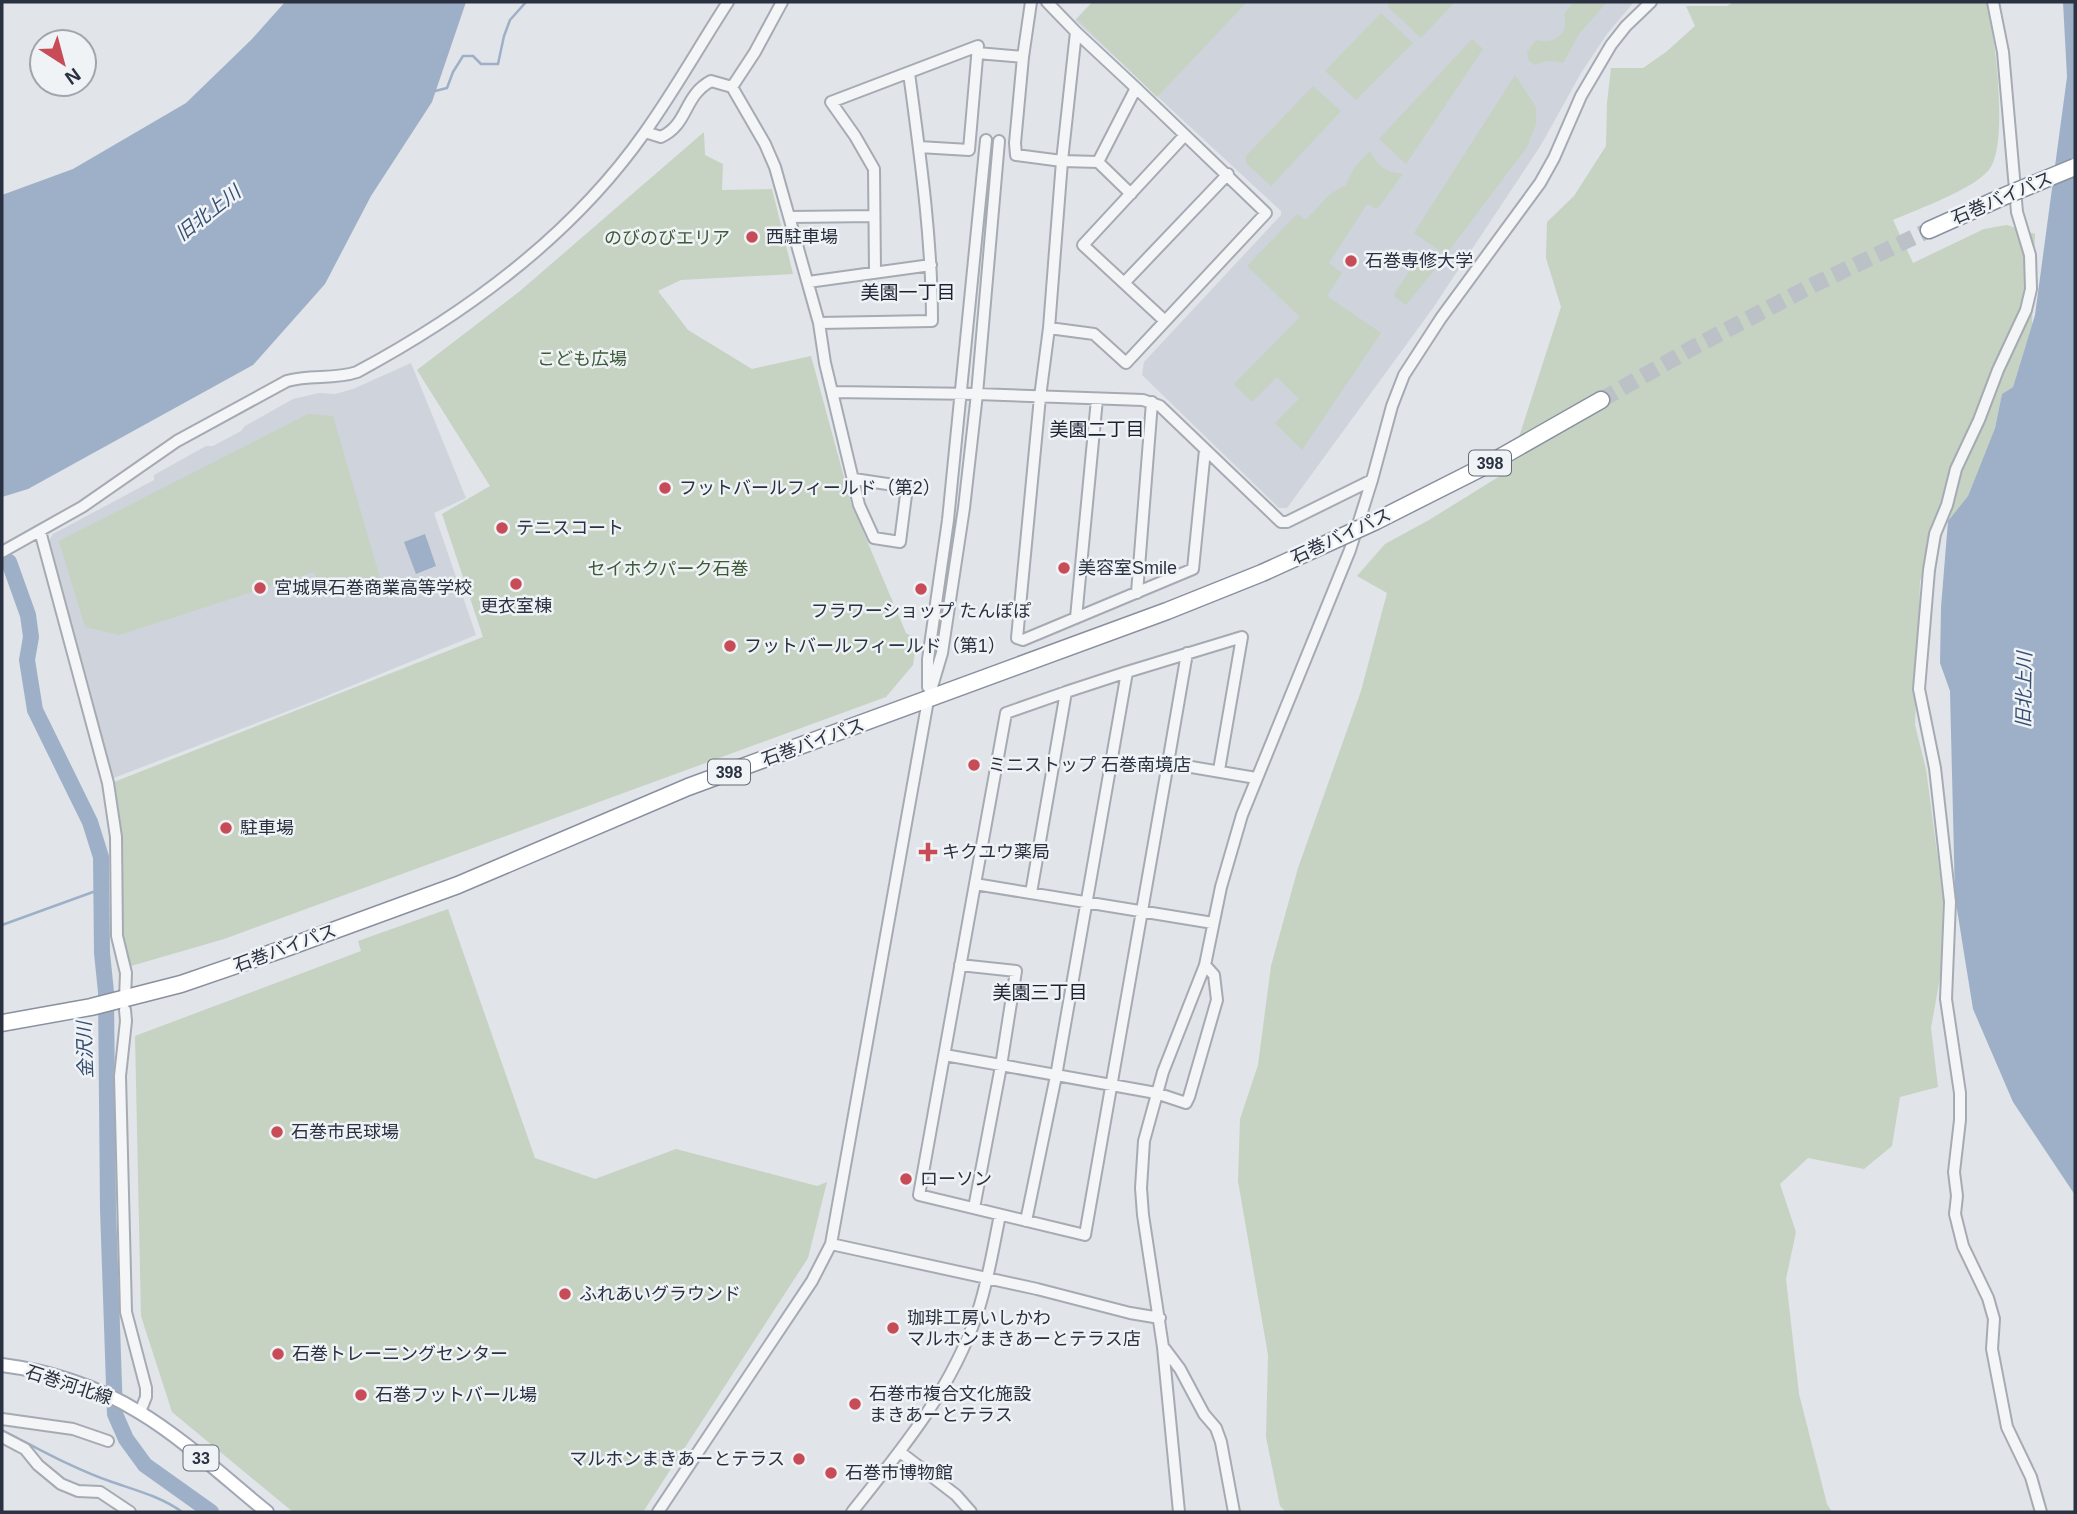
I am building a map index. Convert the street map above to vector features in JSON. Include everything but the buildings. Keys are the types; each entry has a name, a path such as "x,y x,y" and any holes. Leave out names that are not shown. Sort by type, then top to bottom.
{"highway":[{"name":"石巻バイパス","path":"1929,230 2007,194 2075,167"},
{"name":"石巻バイパス","path":"2,1023 122,1003 216,973 458,885 688,788 1167,611 1262,573 1377,521 1485,466 1601,400"}],"main road":[{"name":"石巻河北線","path":"2,1365 46,1374 94,1390 136,1410 267,1512"}],"street":[{"path":"2,551 82,507 177,441 287,382 357,372 432,329 507,276 561,228 617,167 645,132 728,2"},
{"path":"732,87 782,2"},
{"path":"1031,2 1023,57 1016,155 1098,162 1131,194"},
{"path":"1047,2 1266,213 1126,363 1094,334 1049,328"},
{"path":"1234,1512 1222,1442 1216,1428 1180,1398 1163,1347 1143,1214 1142,1188 1144,1141 1156,1093 1205,965 1231,851 1256,778 1350,550 1392,406 1404,375 1441,318 1540,183 1581,96 1611,45 1651,2"},
{"path":"1993,2 2003,52 2017,212 2031,255 2031,289 2026,310 1997,370 1979,420 1956,469 1947,505 1935,534 1929,570 1919,689 1935,768 1951,902 1946,999 1960,1093 1954,1172 1957,1196 1955,1214 1963,1246 1989,1298 1994,1319 1992,1349 2007,1427 2031,1477 2041,1512"},
{"path":"1076,32 1017,638 1023,640 1193,569 1205,450"},
{"path":"875,272 874,169 831,102 978,46 969,150 919,147"},
{"path":"977,53 1023,57"},
{"path":"819,323 932,321 931,265 909,73"},
{"path":"645,132 661,137 671,132 678,125 697,90 711,81 732,87 741,100 775,167 790,217 819,323 825,363 859,505 874,538 901,542 907,487 854,479"},
{"path":"1098,162 1136,88"},
{"path":"1165,321 1083,245 1185,135"},
{"path":"970,139 1015,143"},
{"path":"928,700 928,659 948,520 986,140"},
{"path":"658,1512 812,1281 831,1244 928,700 944,639 964,508 977,394 999,141"},
{"path":"1125,283 1228,174"},
{"path":"790,217 874,216"},
{"path":"808,282 931,265"},
{"path":"832,392 977,394 1152,402 1160,406 1281,522 1287,522 1372,480"},
{"path":"1076,618 1097,399"},
{"path":"1137,593 1152,402"},
{"path":"40,531 108,783 116,837 117,936 126,974 122,1003 126,1021 120,1076 126,1312 146,1388 146,1397 136,1410"},
{"path":"1187,653 1085,1235 919,1195 1006,713 1127,672 1187,653 1242,636 1219,770"},
{"path":"1026,1221 1056,1076 1127,672"},
{"path":"1031,893 1066,692"},
{"path":"1168,763 1256,778"},
{"path":"975,884 1213,923"},
{"path":"960,964 1016,971 974,1208"},
{"path":"945,1055 1156,1093 1186,1103 1217,1000 1214,975 1205,965"},
{"path":"852,1512 935,1404 951,1374 978,1313 1000,1215"},
{"path":"831,1244 1160,1318"},
{"path":"1163,1347 1180,1369 1179,1512"},
{"path":"2,1419 73,1429 108,1441"},
{"path":"2,1437 25,1449 37,1465 61,1484 78,1491 100,1492 130,1512"},
{"path":"900,1452 956,1495 971,1512"}],"shaded area":[{"name":"石巻専修大学","path":"1092,2 1634,2 1607,34 1581,73 1541,145 1433,308 1287,508 1279,508 1142,375 1144,362 1281,215 1281,211 1075,20"},
{"name":"宮城県石巻商業高等学校","path":"411,363 466,498 434,513 476,635 111,779 49,541 53,534 154,480 154,475 206,446 213,446 241,431 245,426 293,399 353,389"}],"green space":[{"path":"1093,2 1247,2 1157,97 1077,19"},
{"path":"1391,2 1455,2 1421,38 1387,6"},
{"path":"1574,2 1607,2 1579,34 1563,63 1549,61 1535,65 1529,61 1527,52 1536,40 1549,41 1563,32 1564,14"},
{"path":"1734,2 1988,2 1998,90 1998,139 1995,158 1988,171 1970,185 1893,220 1913,263 1984,229 2007,225 2035,234 2032,325 2013,387 2002,394 1995,428 1968,496 1948,521 1920,581 1915,725 1926,769 1943,898 1941,972 1931,1028 1938,1087 1900,1097 1892,1146 1864,1169 1808,1158 1780,1184 1796,1232 1786,1279 1799,1394 1827,1504 1832,1512 1286,1512 1280,1506 1266,1437 1268,1355 1238,1181 1240,1119 1258,1065 1271,966 1298,868 1361,691 1387,593 1357,576 1385,544 1508,471 1561,307 1546,258 1547,222 1574,196 1606,146 1611,68 1643,68 1666,52 1695,26 1686,6 1727,6"},
{"path":"1381,13 1413,43 1356,100 1325,71"},
{"path":"1472,39 1483,49 1406,164 1379,139"},
{"path":"1515,75 1536,107 1536,124 1527,147 1448,252 1443,253 1414,233"},
{"path":"1313,86 1341,111 1271,186 1246,163 1246,156"},
{"name":"セイホクパーク石巻","path":"704,132 705,155 723,164 722,190 772,189 793,274 681,280 658,291 688,330 752,369 811,356 851,503 906,633 917,640 913,665 886,697 224,939 131,966 123,937 114,782 483,637 442,514 490,486 417,370 520,291"},
{"path":"1370,151 1383,167 1403,174 1377,209 1367,204 1329,263 1342,273 1327,296 1381,333 1302,450 1275,423 1299,399 1277,377 1252,402 1234,384 1300,317 1247,266 1297,214 1306,220 1330,194 1346,185 1354,168"},
{"path":"1427,250 1438,257 1440,263 1406,305 1394,294 1423,251"},
{"path":"308,414 333,416 380,578 325,597 314,572 119,635 85,627 59,541"},
{"path":"448,909 535,1158 595,1179 676,1149 817,1186 827,1182 808,1258 643,1512 293,1512 172,1412 141,1316 135,1036 361,951 358,941"}],"water":[{"name":"旧北上川","path":"285,2 466,2 432,102 371,196 325,284 253,365 28,489 2,497 2,195 73,169 186,103 251,40"},
{"name":"旧北上川","path":"2063,2 2075,2 2075,1195 2013,1102 1973,1009 1955,897 1950,691 1940,663 1941,607 1948,521 1968,496 1995,428 2002,394 2013,387 2035,315 2067,77"},
{"path":"425,534 436,566 416,574 404,542"}],"waterway":[{"path":"435,91 447,88 463,56 473,56 481,64 498,64 510,20 526,2"},
{"name":"金沢川","path":"9,562 28,615 31,637 27,660 35,710 90,822 101,857 115,1414 126,1439 145,1465 211,1512"},
{"path":"2,925 101,891"},
{"path":"2,1430 70,1465 157,1498 182,1512"}],"tunnel":[{"path":"1601,400 1696,346 1813,285 1929,230"}],"place":[{"name":"西駐車場","path":"752,237"},
{"name":"石巻専修大学","path":"1351,261"},
{"name":"フットバールフィールド（第2）","path":"665,488"},
{"name":"テニスコート","path":"502,528"},
{"name":"美容室Smile","path":"1064,568"},
{"name":"更衣室棟","path":"516,584"},
{"name":"宮城県石巻商業高等学校","path":"260,588"},
{"name":"フラワーショップ たんぽぽ","path":"921,589"},
{"name":"フットバールフィールド（第1）","path":"730,646"},
{"name":"ミニストップ 石巻南境店","path":"974,765"},
{"name":"駐車場","path":"226,828"},
{"name":"キクユウ薬局","path":"928,852"},
{"name":"石巻市民球場","path":"277,1132"},
{"name":"ローソン","path":"906,1179"},
{"name":"ふれあいグラウンド","path":"565,1294"},
{"name":"珈琲工房いしかわ マルホンまきあーとテラス店","path":"893,1328"},
{"name":"石巻トレーニングセンター","path":"278,1354"},
{"name":"石巻フットバール場","path":"361,1395"},
{"name":"石巻市複合文化施設 まきあーとテラス","path":"855,1404"},
{"name":"マルホンまきあーとテラス","path":"799,1459"},
{"name":"石巻市博物館","path":"831,1473"}],"district":[{"name":"美園一丁目","path":"908,292"},
{"name":"美園二丁目","path":"1097,429"},
{"name":"美園三丁目","path":"1040,992"}],"park label":[{"name":"のびのびエリア","path":"667,238"},
{"name":"こども広場","path":"582,359"}]}
